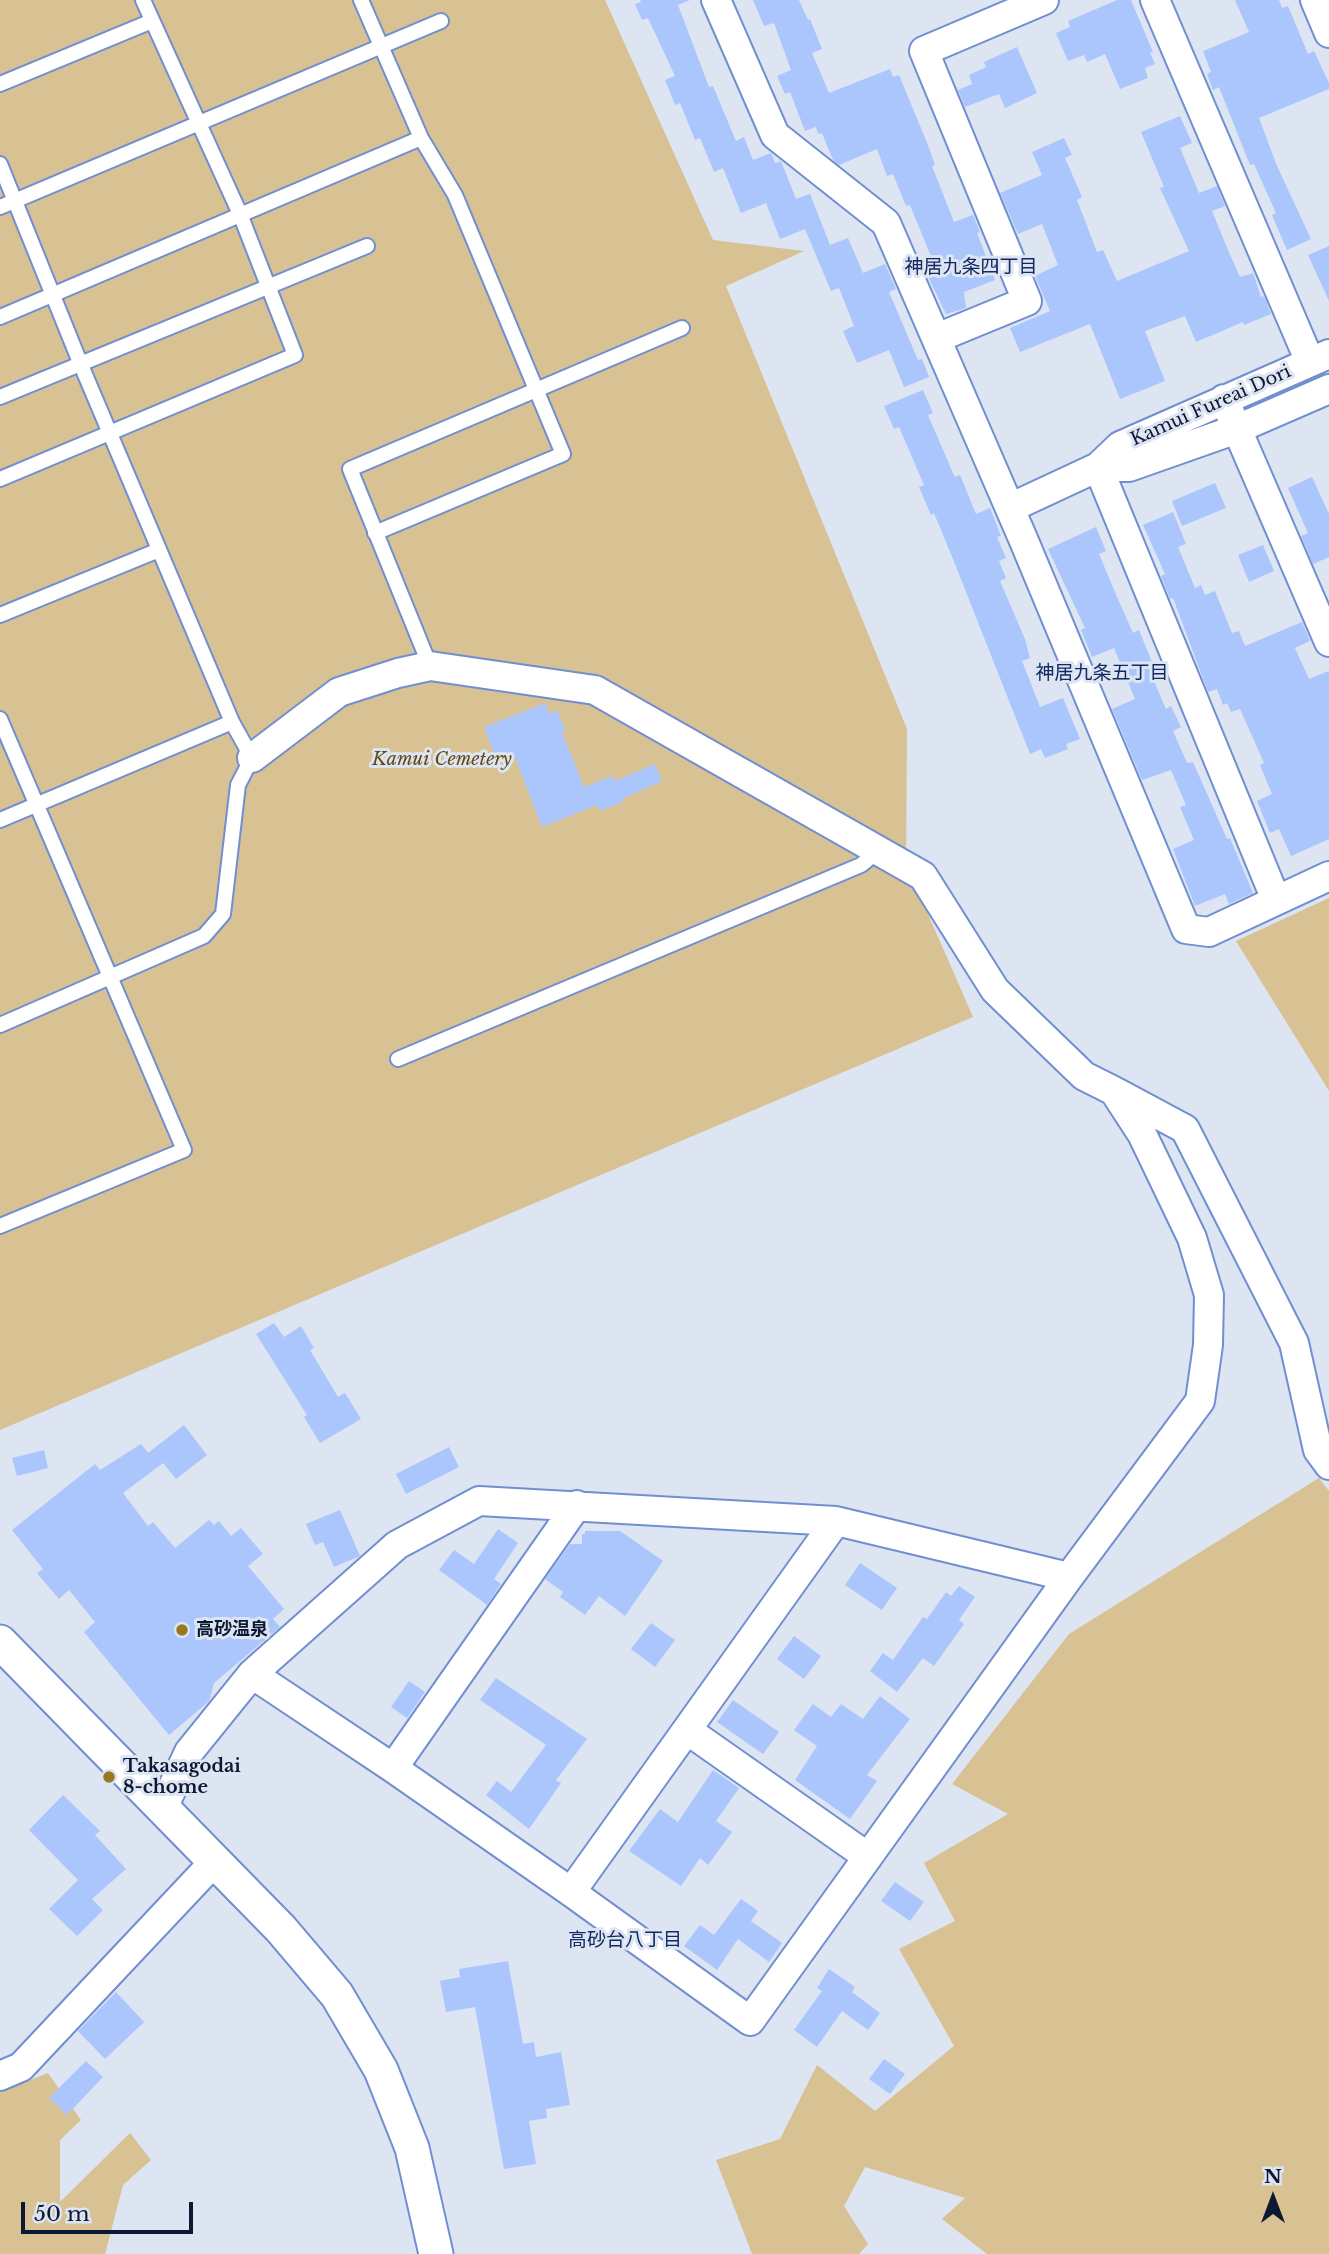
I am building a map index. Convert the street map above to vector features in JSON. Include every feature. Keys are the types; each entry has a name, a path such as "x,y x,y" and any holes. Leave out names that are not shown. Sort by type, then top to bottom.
{"street":[{"path":"716,0 775,135 886,223 1010,508 1186,929 1209,932 1329,876"},
{"path":"937,338 1027,302 924,51 995,10 1044,0"},
{"path":"1155,0 1320,358"},
{"path":"1315,0 1329,33"},
{"name":"Kamui Fureai Dori","path":"1010,508 1098,467 1120,446 1320,358"},
{"name":"Kamui Fureai Dori","path":"1098,467 1129,467 1237,429 1329,389"},
{"path":"1224,399 1329,642"},
{"path":"1098,467 1276,900"},
{"path":"252,758 339,692 430,666 595,690 923,876 995,990 1084,1076 1185,1129 1294,1343 1323,1457"},
{"path":"252,1674 571,1892 750,2021 1069,1577 1200,1401 1208,1345 1209,1296 1192,1238 1142,1134 1114,1091"},
{"path":"1323,1457 1329,1418"},
{"path":"163,1808 189,1752 252,1674 397,1545 479,1501 836,1521 1069,1577"},
{"path":"393,1768 577,1505"},
{"path":"571,1892 836,1521"},
{"path":"0,1642 281,1929 337,1995 381,2070 412,2148 436,2254"},
{"path":"687,1730 868,1857"},
{"path":"0,2076 21,2067 215,1861"}],"lane":[{"path":"0,479 295,355 240,214 143,0"},
{"path":"361,0 421,138 455,195 563,454 375,533"},
{"path":"0,84 152,21"},
{"path":"0,207 440,21"},
{"path":"0,317 421,138"},
{"path":"0,164 52,296 159,550 232,722 252,758 238,785 223,914 204,936 0,1025"},
{"path":"0,397 367,246"},
{"path":"430,666 350,469 682,328"},
{"path":"0,615 159,550"},
{"path":"0,719 184,1150 0,1226"},
{"path":"0,820 232,722"},
{"path":"398,1059 861,865 878,851"}],"green space":[{"name":"Kamui Cemetery","path":"0,0 605,0 713,240 804,251 726,286 907,729 906,864 973,1017 0,1430"},
{"path":"1329,898 1329,1091 1236,941"},
{"path":"1319,1478 1329,1491 1329,2254 987,2254 942,2219 965,2198 865,2167 844,2206 868,2244 859,2254 752,2254 716,2160 780,2139 817,2065 875,2111 954,2046 899,1949 955,1921 924,1863 1008,1814 952,1784 1069,1634"},
{"path":"48,2073 81,2120 60,2140 60,2202 130,2133 151,2160 123,2185 105,2254 0,2254 0,2092"}],"building":[{"path":"640,0 690,0 678,5 709,87 713,86 736,141 744,137 753,160 771,153 775,163 781,161 796,199 810,194 830,245 848,238 863,273 885,264 896,289 889,292 918,360 922,359 929,377 904,387 889,350 857,363 843,331 854,326 839,288 831,291 805,229 780,239 766,203 741,213 723,168 714,172 700,138 695,140 680,103 675,105 665,80 675,76 648,18 642,20 635,4 641,2"},
{"path":"753,0 799,0 822,49 812,53 829,93 890,69 893,77 899,75 928,145 935,165 932,166 954,222 973,215 995,280 964,292 966,308 946,314 922,264 932,259 910,205 906,206 893,174 887,176 877,149 839,165 833,160 822,133 818,134 816,127 805,131 790,92 785,94 777,76 791,70 774,23 764,26"},
{"path":"1117,0 1131,0 1153,52 1150,53 1155,64 1145,68 1148,78 1120,89 1105,54 1087,62 1084,55 1068,61 1056,33 1070,27 1068,21"},
{"path":"1235,0 1279,0 1282,8 1288,6 1308,54 1314,51 1329,83 1329,89 1259,118 1277,166 1311,239 1287,250 1272,215 1276,213 1254,164 1250,165 1219,87 1213,90 1207,74 1211,72 1203,51 1249,32"},
{"path":"1017,47 1037,93 1005,108 999,94 965,107 958,90 972,84 969,75 986,67 984,62"},
{"path":"1180,116 1192,143 1180,148 1199,193 1217,186 1225,206 1212,211 1228,250 1240,277 1253,273 1261,297 1264,296 1271,314 1244,325 1243,322 1196,342 1185,316 1145,331 1165,381 1120,399 1090,324 1020,352 1010,328 1050,311 1035,276 1058,265 1042,224 1018,234 1000,193 1042,175 1032,152 1064,138 1072,155 1065,158 1082,197 1077,200 1097,252 1103,250 1117,281 1189,251 1160,188 1164,187 1141,132"},
{"path":"1329,246 1329,301 1308,255"},
{"path":"923,390 933,413 928,415 955,477 960,475 976,514 990,508 1001,536 997,537 1006,558 999,561 1006,578 1000,581 1025,639 1030,658 1022,661 1040,707 1063,698 1080,739 1066,744 1068,749 1045,758 1041,749 1030,754 934,513 931,515 919,487 924,485 899,427 894,429 884,406"},
{"path":"1312,477 1329,514 1329,557 1313,564 1301,536 1308,533 1288,488"},
{"path":"1215,483 1226,508 1182,526 1172,501"},
{"path":"1173,512 1186,544 1178,547 1195,588 1201,585 1205,595 1215,591 1232,633 1239,631 1245,646 1302,622 1310,641 1295,648 1309,679 1329,671 1329,839 1291,856 1279,829 1270,833 1257,801 1272,794 1260,765 1264,763 1240,709 1231,712 1227,703 1223,705 1217,689 1208,692 1173,598 1170,599 1161,576 1165,574 1143,525"},
{"path":"1096,527 1106,551 1099,554 1117,597 1133,633 1139,630 1156,672 1151,674 1166,709 1171,706 1181,727 1173,731 1187,763 1193,762 1253,893 1229,904 1225,894 1195,906 1173,849 1194,840 1180,807 1186,805 1171,770 1142,780 1112,709 1135,699 1114,648 1092,657 1081,630 1085,628 1048,549"},
{"path":"1263,545 1274,571 1249,582 1238,555"},
{"path":"546,703 549,713 557,710 565,730 562,732 584,787 612,776 615,781 655,764 662,781 600,811 597,805 542,827 514,755 497,762 484,727"},
{"path":"274,1323 284,1337 301,1326 314,1348 310,1350 338,1397 345,1393 361,1419 320,1443 304,1417 307,1415 256,1334"},
{"name":"高砂温泉","path":"184,1425 207,1455 176,1479 163,1463 123,1493 148,1526 153,1522 175,1548 209,1520 214,1525 219,1521 231,1536 241,1528 263,1554 248,1566 284,1609 273,1619 280,1627 214,1683 207,1703 169,1735 84,1632 95,1622 69,1590 59,1599 37,1573 43,1569 12,1530 95,1464 100,1470 141,1444 148,1453"},
{"path":"449,1447 459,1467 406,1494 396,1474"},
{"path":"44,1450 48,1468 17,1476 12,1458"},
{"path":"340,1510 360,1556 334,1567 323,1542 315,1545 306,1524"},
{"path":"498,1529 518,1543 494,1579 501,1584 487,1605 439,1570 454,1550 474,1564"},
{"path":"585,1531 620,1531 663,1561 625,1616 599,1596 585,1615 560,1597 563,1592 545,1579 570,1544 582,1544 582,1534 585,1534"},
{"path":"860,1563 897,1588 882,1610 845,1585"},
{"path":"959,1586 975,1597 959,1620 964,1624 934,1666 923,1658 897,1692 870,1671 883,1653 893,1660 923,1617 927,1619 946,1592 951,1596"},
{"path":"651,1623 675,1640 655,1667 631,1649"},
{"path":"794,1636 821,1656 804,1679 777,1659"},
{"path":"496,1678 587,1739 556,1780 561,1783 529,1829 486,1795 497,1781 511,1792 546,1745 480,1700"},
{"path":"409,1681 425,1692 407,1718 391,1707"},
{"path":"880,1696 910,1719 867,1775 877,1781 850,1819 795,1780 817,1746 794,1730 813,1704 831,1717 841,1704 863,1719"},
{"path":"733,1700 779,1732 763,1754 717,1722"},
{"path":"713,1770 739,1788 716,1821 732,1832 708,1865 700,1858 681,1886 629,1851 660,1809 678,1822"},
{"path":"63,1795 100,1831 95,1835 126,1869 92,1899 103,1910 77,1936 49,1909 78,1880 29,1830"},
{"path":"895,1882 924,1902 910,1921 881,1901"},
{"path":"741,1899 758,1911 751,1921 782,1943 769,1962 738,1939 717,1970 684,1946 700,1925 714,1935"},
{"path":"508,1961 523,2044 534,2042 536,2057 561,2052 570,2105 546,2109 547,2118 529,2121 536,2164 504,2169 475,2007 446,2012 440,1981 460,1977 459,1969"},
{"path":"829,1969 855,1987 852,1992 880,2013 868,2030 842,2011 817,2047 794,2030 822,1991 817,1988"},
{"path":"116,1992 144,2022 105,2059 78,2031"},
{"path":"884,2059 905,2074 890,2094 869,2079"},
{"path":"86,2061 103,2077 67,2115 49,2098"}],"place":[{"name":"高砂温泉","path":"182,1630"},
{"name":"Takasagodai 8-chome","path":"109,1777"}],"district":[{"name":"神居九条四丁目","path":"971,268"},
{"name":"神居九条五丁目","path":"1102,674"},
{"name":"高砂台八丁目","path":"625,1941"}]}
